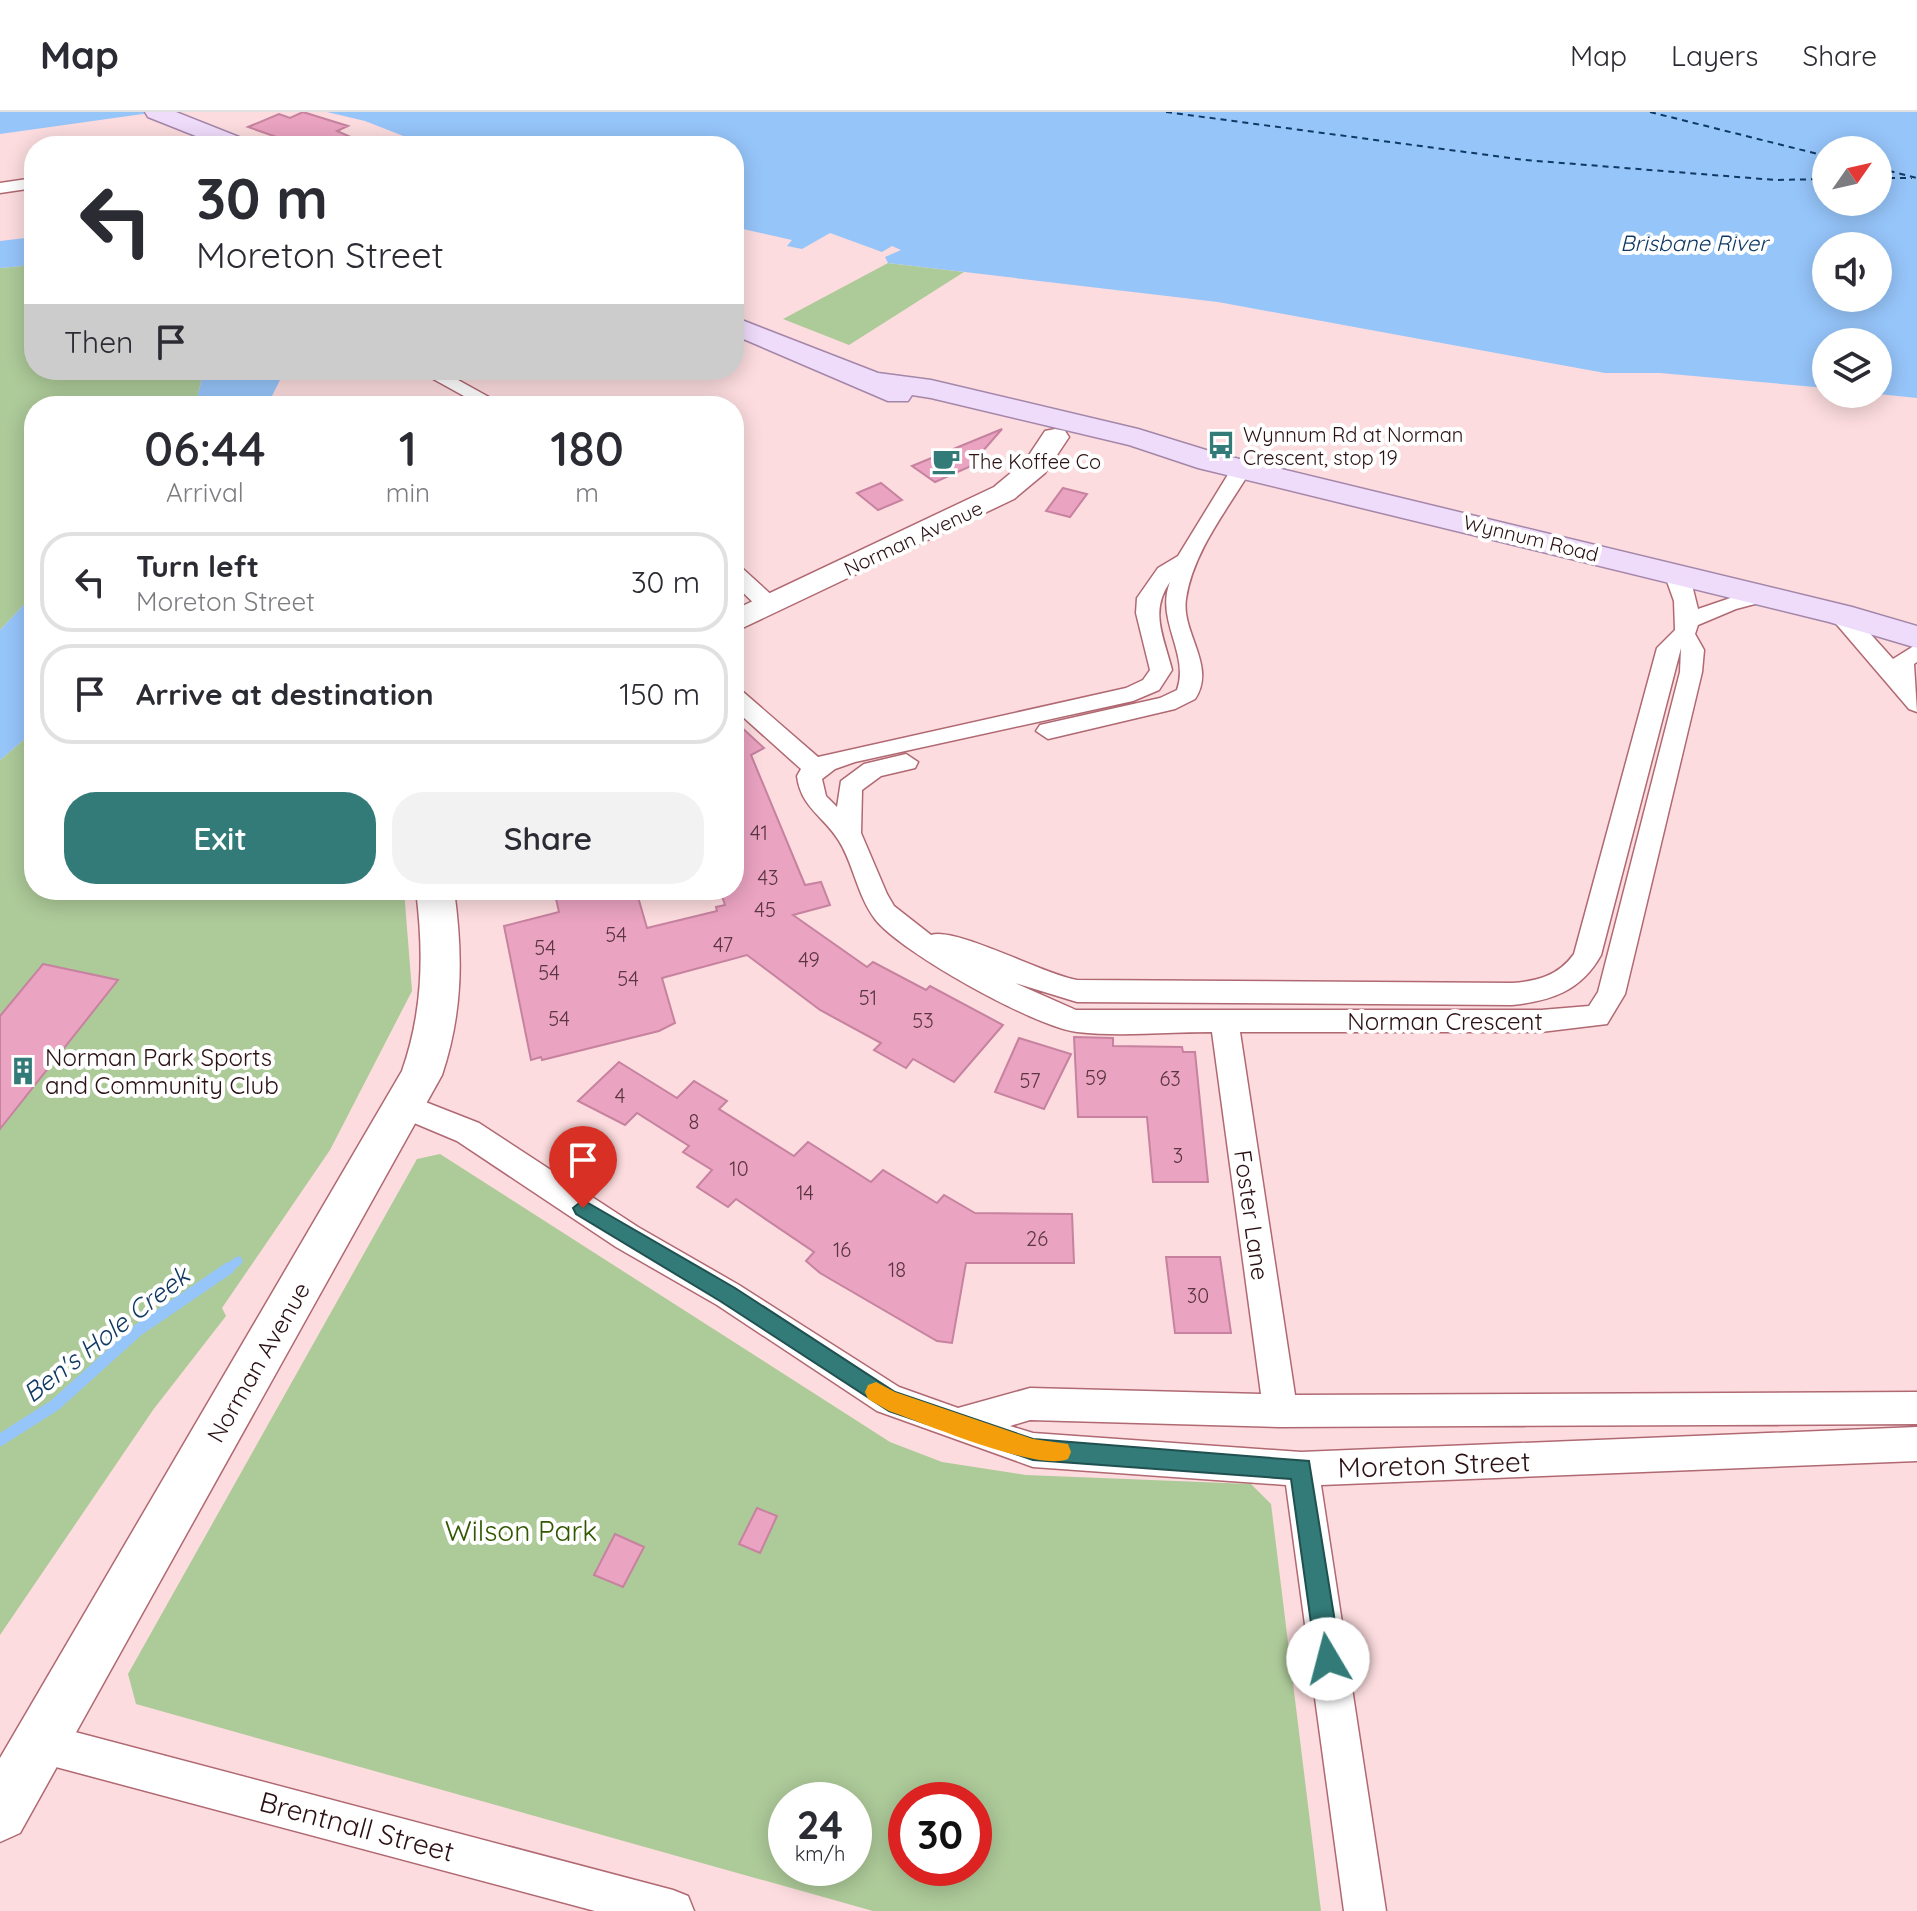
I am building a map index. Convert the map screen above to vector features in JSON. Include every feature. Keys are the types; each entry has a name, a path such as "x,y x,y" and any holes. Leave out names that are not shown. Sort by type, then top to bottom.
{"main road":[{"path":"160,114 213,136"},
{"name":"Wynnum Road","path":"744,329 931,408 1061,429 1242,468 1847,616 1917,637"},
{"name":"Wynnum Road","path":"1847,616 1917,629"}],"street":[{"path":"0,188 24,184"},
{"path":"445,380 477,396"},
{"name":"Norman Avenue","path":"744,617 1004,493 1035,467 1061,429"},
{"name":"Norman Crescent","path":"1242,468 1186,560 1166,573 1148,598 1147,613 1161,670 1156,681 1145,689 852,755 816,769 808,779 819,806 848,833 886,914 978,976 1064,1019 1541,1021 1599,1015 1611,994 1691,672 1693,650 1687,628 1683,583 1675,573"},
{"name":"Norman Crescent","path":"848,833 852,811 848,789 873,770 1145,710 1185,696 1190,689 1190,677 1175,604 1185,579 1186,560"},
{"path":"744,582 769,605"},
{"path":"1687,628 1728,604 1762,595"},
{"path":"1847,616 1911,695"},
{"name":"Norman Crescent","path":"916,935 974,951 1049,984 1077,991 1512,994 1549,988 1573,975 1587,955 1668,648 1687,628"},
{"path":"1911,695 1902,662 1917,651"},
{"path":"744,705 816,769"},
{"name":"Norman Avenue","path":"0,1813 405,1106 434,1043 443,996 444,971 436,900"},
{"name":"Foster Lane","path":"1224,1020 1280,1411"},
{"name":"Moreton Street","path":"405,1106 468,1132 627,1237 728,1295 889,1400 1033,1450 1301,1469 1917,1444"},
{"name":"Moreton Street","path":"957,1424 1030,1404 1280,1411 1917,1408"},
{"path":"1301,1469 1365,1911"},
{"name":"Brentnall Street","path":"41,1743 673,1911"}],"green space":[{"path":"888,263 964,272 849,345 783,319"},
{"path":"24,266 24,380 202,380 198,396 24,396 24,605 0,630 0,268"},
{"path":"24,740 24,900 405,900 412,991 330,1150 222,1308 226,1316 153,1410 0,1635 0,760"},
{"name":"Wilson Park","path":"440,1154 890,1442 942,1462 1026,1475 1251,1484 1271,1504 1321,1911 873,1911 784,1886 872,1886 872,1782 768,1782 768,1882 136,1704 128,1674 417,1159"}],"water":[{"path":"0,112 157,112 0,134"},
{"name":"Brisbane River","path":"327,112 1917,112 1917,398 1892,395 1892,328 1812,328 1812,387 1660,373 1605,373 1218,302 888,263 885,257 901,250 892,246 882,252 830,233 802,249 787,246 792,240 744,229 744,136 403,136 365,121"},
{"path":"24,238 24,266 0,268 0,241"},
{"path":"202,380 280,380 272,396 198,396"},
{"path":"24,605 24,740 0,760 0,630"}],"building":[{"path":"303,112 348,126 337,131 348,136 274,136 248,127 279,114 290,118"},
{"name":"The Koffee Co","path":"1002,429 969,467 935,482 912,466"},
{"path":"881,483 902,500 878,510 857,493"},
{"path":"1063,488 1087,494 1070,517 1046,511"},
{"path":"744,730 764,748 751,755 805,885 821,882 830,905 793,915 867,967 873,962 926,990 930,986 1003,1025 954,1082 913,1059 906,1068 874,1050 881,1043 820,1010 747,955 662,978 675,1023 659,1031 542,1060 541,1057 531,1060 504,926 559,912 556,900 639,900 647,928 717,911 716,907 725,905 723,900 744,900"},
{"name":"Norman Park Sports and Community Club","path":"43,964 118,980 0,1129 0,1016"},
{"path":"1074,1037 1113,1038 1113,1046 1182,1047 1183,1052 1195,1052 1208,1182 1153,1182 1147,1117 1078,1117"},
{"path":"1019,1038 1071,1054 1044,1109 995,1092"},
{"path":"619,1062 677,1098 694,1081 727,1101 719,1109 794,1156 808,1142 871,1182 883,1170 937,1203 944,1195 975,1213 1072,1214 1074,1263 966,1263 952,1343 937,1341 820,1273 806,1261 814,1252 736,1199 728,1207 697,1187 712,1170 683,1152 689,1146 637,1113 625,1125 578,1101"},
{"path":"1166,1257 1220,1257 1231,1333 1175,1333"},
{"path":"757,1508 777,1516 760,1553 739,1544"},
{"path":"615,1534 644,1547 623,1587 594,1575"}],"waterway":[{"name":"Ben's Hole Creek","path":"226,1270 238,1261"},
{"name":"Ben's Hole Creek","path":"0,1440 55,1405 138,1330 229,1268"}],"ferry route":[{"path":"1166,112 1525,160 1776,180 1812,179"},
{"path":"1650,112 1812,152"},
{"path":"1892,172 1917,178"},
{"path":"1892,178 1912,178"}],"slow traffic":[{"path":"876,1392 889,1400 1033,1450 1060,1452"}],"place":[{"name":"Wynnum Rd at Norman Crescent, stop 19","path":"1221,445"},
{"name":"The Koffee Co","path":"946,461"},
{"name":"Norman Park Sports and Community Club","path":"23,1071"}],"route":[{"path":"583,1208 728,1295 889,1400 1033,1450 1301,1469 1328,1659"}]}
